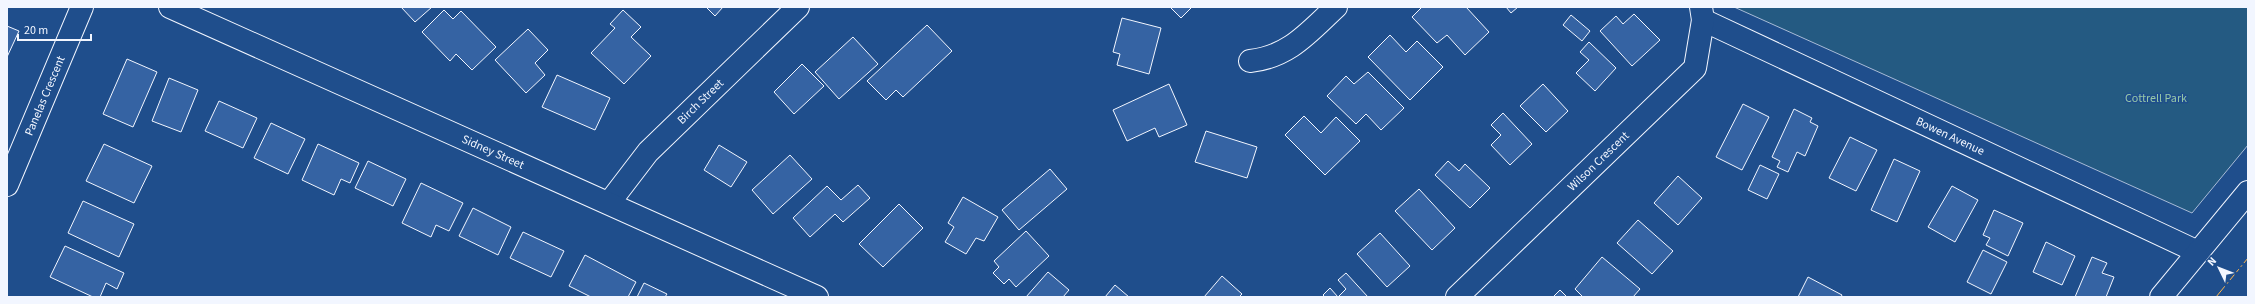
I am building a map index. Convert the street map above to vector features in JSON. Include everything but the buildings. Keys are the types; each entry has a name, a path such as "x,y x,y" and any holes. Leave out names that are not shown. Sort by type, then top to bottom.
{"street":[{"name":"Panelas Crescent","path":"7,185 82,7"},
{"name":"Sidney Street","path":"170,7 816,297"},
{"name":"Birch Street","path":"609,203 648,152 798,7"},
{"path":"1250,61 1267,59 1292,48 1336,7"},
{"name":"Bowen Avenue","path":"1702,13 2198,252"},
{"name":"Wilson Crescent","path":"1457,297 1695,68 1702,13"},
{"path":"2161,297 2248,192"}],"green space":[{"name":"Cottrell Park","path":"1734,7 2248,7 2248,145 2192,213"}],"power":[{"path":"2216,297 2248,258"}]}
